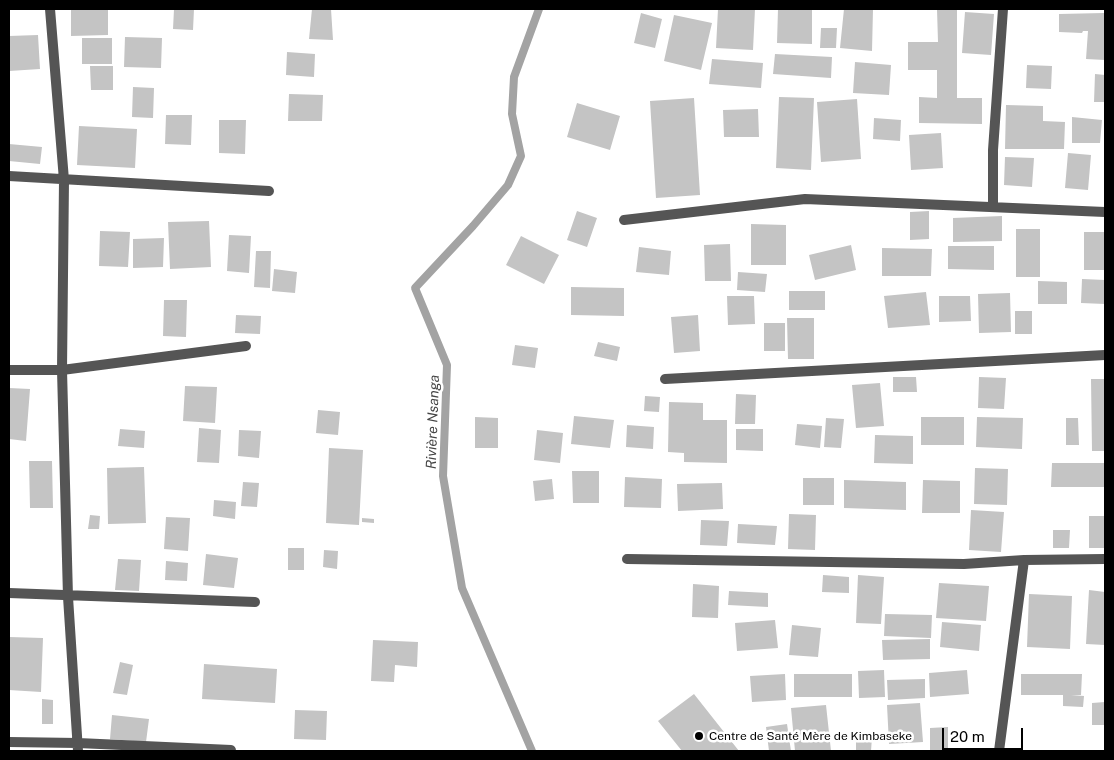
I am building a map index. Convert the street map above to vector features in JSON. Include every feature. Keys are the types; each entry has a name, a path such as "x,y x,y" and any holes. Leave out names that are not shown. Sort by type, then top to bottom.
{"street":[{"path":"50,9 64,180 62,370 68,597 78,747"},
{"path":"993,206 993,150 1003,9"},
{"path":"9,176 269,192"},
{"path":"624,220 806,199 1105,212"},
{"path":"9,370 62,370 246,346"},
{"path":"665,379 1105,355"},
{"path":"627,559 964,564 1024,560 1105,559"},
{"path":"999,751 1024,560"},
{"path":"9,594 254,602"},
{"path":"9,742 78,747 231,750"}],"building":[{"path":"71,9 108,9 108,35 71,36"},
{"path":"174,9 194,9 193,30 173,29"},
{"path":"312,9 331,9 333,40 309,39"},
{"path":"718,9 755,9 753,50 716,48"},
{"path":"778,9 812,9 812,44 777,43"},
{"path":"844,9 873,9 872,51 840,48"},
{"path":"937,9 957,9 957,98 982,98 982,124 919,123 919,97 937,98 937,70 908,70 908,42 938,42"},
{"path":"965,12 994,14 991,55 962,53"},
{"path":"641,13 662,19 655,48 634,43"},
{"path":"1104,13 1105,60 1086,59 1088,31 1083,31 1082,33 1059,32 1059,14"},
{"path":"674,15 712,23 701,70 664,61"},
{"path":"821,28 837,28 836,48 820,48"},
{"path":"38,35 40,69 9,71 9,36"},
{"path":"125,37 162,38 161,68 124,67"},
{"path":"82,38 112,38 112,64 82,64"},
{"path":"287,52 315,54 314,77 286,75"},
{"path":"775,54 832,57 831,78 773,74"},
{"path":"712,59 763,63 761,88 709,84"},
{"path":"855,62 891,65 889,95 853,93"},
{"path":"1027,65 1052,66 1051,89 1026,88"},
{"path":"90,66 113,66 113,90 91,90"},
{"path":"1095,74 1105,75 1105,102 1094,102"},
{"path":"133,87 154,88 153,118 132,117"},
{"path":"289,94 323,95 322,121 288,121"},
{"path":"779,97 814,98 811,170 776,168"},
{"path":"694,98 700,195 656,198 650,101"},
{"path":"857,99 861,159 821,162 817,102"},
{"path":"577,103 620,116 610,150 567,137"},
{"path":"1006,105 1043,106 1043,121 1065,122 1064,149 1005,149"},
{"path":"758,109 759,137 724,137 723,110"},
{"path":"166,115 192,115 191,145 165,144"},
{"path":"1072,117 1102,120 1100,143 1072,143"},
{"path":"874,118 901,120 900,141 873,139"},
{"path":"219,120 246,120 245,154 219,153"},
{"path":"79,126 137,129 135,168 77,165"},
{"path":"941,133 943,168 911,170 909,135"},
{"path":"9,144 42,147 40,164 9,161"},
{"path":"1068,153 1091,155 1088,190 1065,188"},
{"path":"1005,157 1034,158 1032,187 1004,185"},
{"path":"577,211 597,218 587,247 567,240"},
{"path":"929,211 929,239 910,240 910,212"},
{"path":"1002,216 1002,241 953,242 953,218"},
{"path":"209,221 211,267 170,269 168,222"},
{"path":"751,224 786,225 786,265 751,265"},
{"path":"1016,229 1040,229 1040,277 1016,277"},
{"path":"100,231 130,232 128,267 99,266"},
{"path":"1084,232 1105,232 1105,270 1084,270"},
{"path":"229,235 251,236 249,273 227,271"},
{"path":"521,236 559,255 544,284 506,265"},
{"path":"164,238 163,267 133,268 133,239"},
{"path":"730,244 731,281 705,281 704,245"},
{"path":"851,245 856,270 815,280 809,255"},
{"path":"948,246 994,246 994,270 948,269"},
{"path":"639,247 671,251 669,275 636,272"},
{"path":"882,248 932,249 931,276 882,276"},
{"path":"256,251 271,251 270,288 254,287"},
{"path":"274,269 297,272 295,293 272,291"},
{"path":"738,272 767,274 765,292 737,290"},
{"path":"1082,279 1105,280 1105,304 1081,303"},
{"path":"1038,281 1067,282 1067,304 1038,304"},
{"path":"571,287 624,288 624,316 571,315"},
{"path":"789,291 825,291 825,310 789,310"},
{"path":"926,292 930,325 888,328 884,296"},
{"path":"1010,293 1011,332 979,333 978,294"},
{"path":"727,296 754,296 755,324 728,325"},
{"path":"939,296 970,296 971,321 939,322"},
{"path":"164,300 187,300 186,337 163,336"},
{"path":"1015,311 1032,311 1032,334 1015,334"},
{"path":"236,315 261,316 260,334 235,333"},
{"path":"698,315 700,351 674,353 671,317"},
{"path":"787,318 814,318 814,359 788,359"},
{"path":"764,323 785,323 785,351 764,351"},
{"path":"598,342 620,347 617,361 594,356"},
{"path":"515,345 538,348 535,368 512,365"},
{"path":"893,377 916,377 917,392 893,392"},
{"path":"979,377 1006,378 1004,409 978,408"},
{"path":"1091,379 1105,379 1105,451 1092,451"},
{"path":"880,383 884,426 856,428 852,385"},
{"path":"185,386 217,387 215,423 183,421"},
{"path":"9,388 30,389 26,441 9,439"},
{"path":"736,394 756,395 755,424 735,424"},
{"path":"645,396 660,397 659,412 644,411"},
{"path":"669,402 703,403 703,420 727,420 727,463 684,462 684,453 668,452"},
{"path":"318,410 340,412 338,435 316,433"},
{"path":"574,416 614,420 610,448 571,444"},
{"path":"475,417 498,418 498,448 475,448"},
{"path":"921,417 964,417 964,445 921,445"},
{"path":"977,417 1023,418 1022,449 976,447"},
{"path":"826,418 844,419 841,448 824,447"},
{"path":"1066,418 1078,418 1079,445 1066,445"},
{"path":"797,424 822,426 820,448 795,445"},
{"path":"627,425 654,427 653,449 626,447"},
{"path":"199,428 221,430 219,463 197,462"},
{"path":"120,429 145,431 144,448 118,446"},
{"path":"736,429 763,429 763,451 736,450"},
{"path":"239,430 261,431 259,458 238,456"},
{"path":"537,430 563,433 560,463 534,460"},
{"path":"875,435 913,436 913,464 874,463"},
{"path":"329,448 363,450 359,525 326,523"},
{"path":"29,461 52,461 53,508 30,508"},
{"path":"1052,463 1105,463 1105,487 1051,487"},
{"path":"144,467 146,523 108,524 107,468"},
{"path":"975,468 1008,469 1007,505 974,504"},
{"path":"572,471 599,471 599,503 573,503"},
{"path":"625,477 662,479 661,508 624,507"},
{"path":"803,478 834,478 834,505 803,505"},
{"path":"552,479 554,499 535,501 533,481"},
{"path":"844,480 906,482 906,510 844,508"},
{"path":"923,480 960,481 960,513 922,513"},
{"path":"243,482 259,483 257,507 241,506"},
{"path":"722,483 723,509 678,511 677,484"},
{"path":"214,500 236,502 235,519 213,516"},
{"path":"971,510 1004,512 1001,552 969,550"},
{"path":"789,514 816,515 815,550 788,549"},
{"path":"90,515 100,516 99,529 88,529"},
{"path":"1089,516 1105,516 1105,548 1089,548"},
{"path":"166,517 190,518 188,551 164,549"},
{"path":"362,518 374,519 374,523 362,522"},
{"path":"701,520 729,521 727,546 700,545"},
{"path":"738,524 777,526 775,545 737,543"},
{"path":"1053,530 1070,530 1069,548 1053,548"},
{"path":"288,548 304,548 304,570 288,570"},
{"path":"324,550 338,551 337,569 323,567"},
{"path":"206,554 238,558 234,588 203,585"},
{"path":"118,559 141,560 139,591 115,590"},
{"path":"166,561 188,563 187,581 165,580"},
{"path":"823,575 849,577 849,593 822,592"},
{"path":"858,575 884,577 881,624 856,623"},
{"path":"939,583 989,586 986,621 936,618"},
{"path":"693,584 719,586 718,618 692,617"},
{"path":"1089,590 1105,592 1105,645 1086,644"},
{"path":"729,591 768,593 768,607 728,605"},
{"path":"1029,594 1072,596 1070,649 1027,647"},
{"path":"885,614 932,615 931,638 884,636"},
{"path":"775,620 778,648 737,651 735,623"},
{"path":"942,622 981,625 979,651 940,647"},
{"path":"792,625 821,628 818,657 789,655"},
{"path":"9,637 43,638 41,692 9,690"},
{"path":"930,639 930,659 883,660 882,640"},
{"path":"373,640 418,642 417,667 395,665 394,682 371,681"},
{"path":"120,662 133,665 127,695 113,693"},
{"path":"204,664 277,669 275,703 202,699"},
{"path":"884,670 885,697 859,698 858,671"},
{"path":"967,670 969,694 930,697 929,673"},
{"path":"785,674 786,700 752,702 750,676"},
{"path":"794,674 852,674 852,697 794,697"},
{"path":"1021,674 1082,674 1081,695 1071,695 1084,696 1083,707 1063,706 1063,695 1021,695"},
{"path":"925,679 925,698 888,700 887,680"},
{"name":"Centre de Santé Mère de Kimbaseke","path":"694,694 739,751 682,751 658,721"},
{"path":"42,699 53,700 53,724 42,724"},
{"path":"1105,702 1105,725 1092,725 1092,703"},
{"path":"920,703 923,742 889,744 887,705"},
{"path":"826,705 831,751 795,751 791,708"},
{"path":"295,710 327,711 326,740 294,739"},
{"path":"112,715 149,719 146,742 110,739"},
{"path":"787,724 791,751 769,751 766,727"},
{"path":"948,727 948,751 930,751 930,728"},
{"path":"856,736 872,737 871,751 856,751"}],"waterway":[{"name":"Rivière Nsanga","path":"532,751 462,588 443,476 447,365 415,288 508,185 521,156 512,114 514,77 539,9"}],"place":[{"name":"Centre de Santé Mère de Kimbaseke","path":"699,736"}]}
